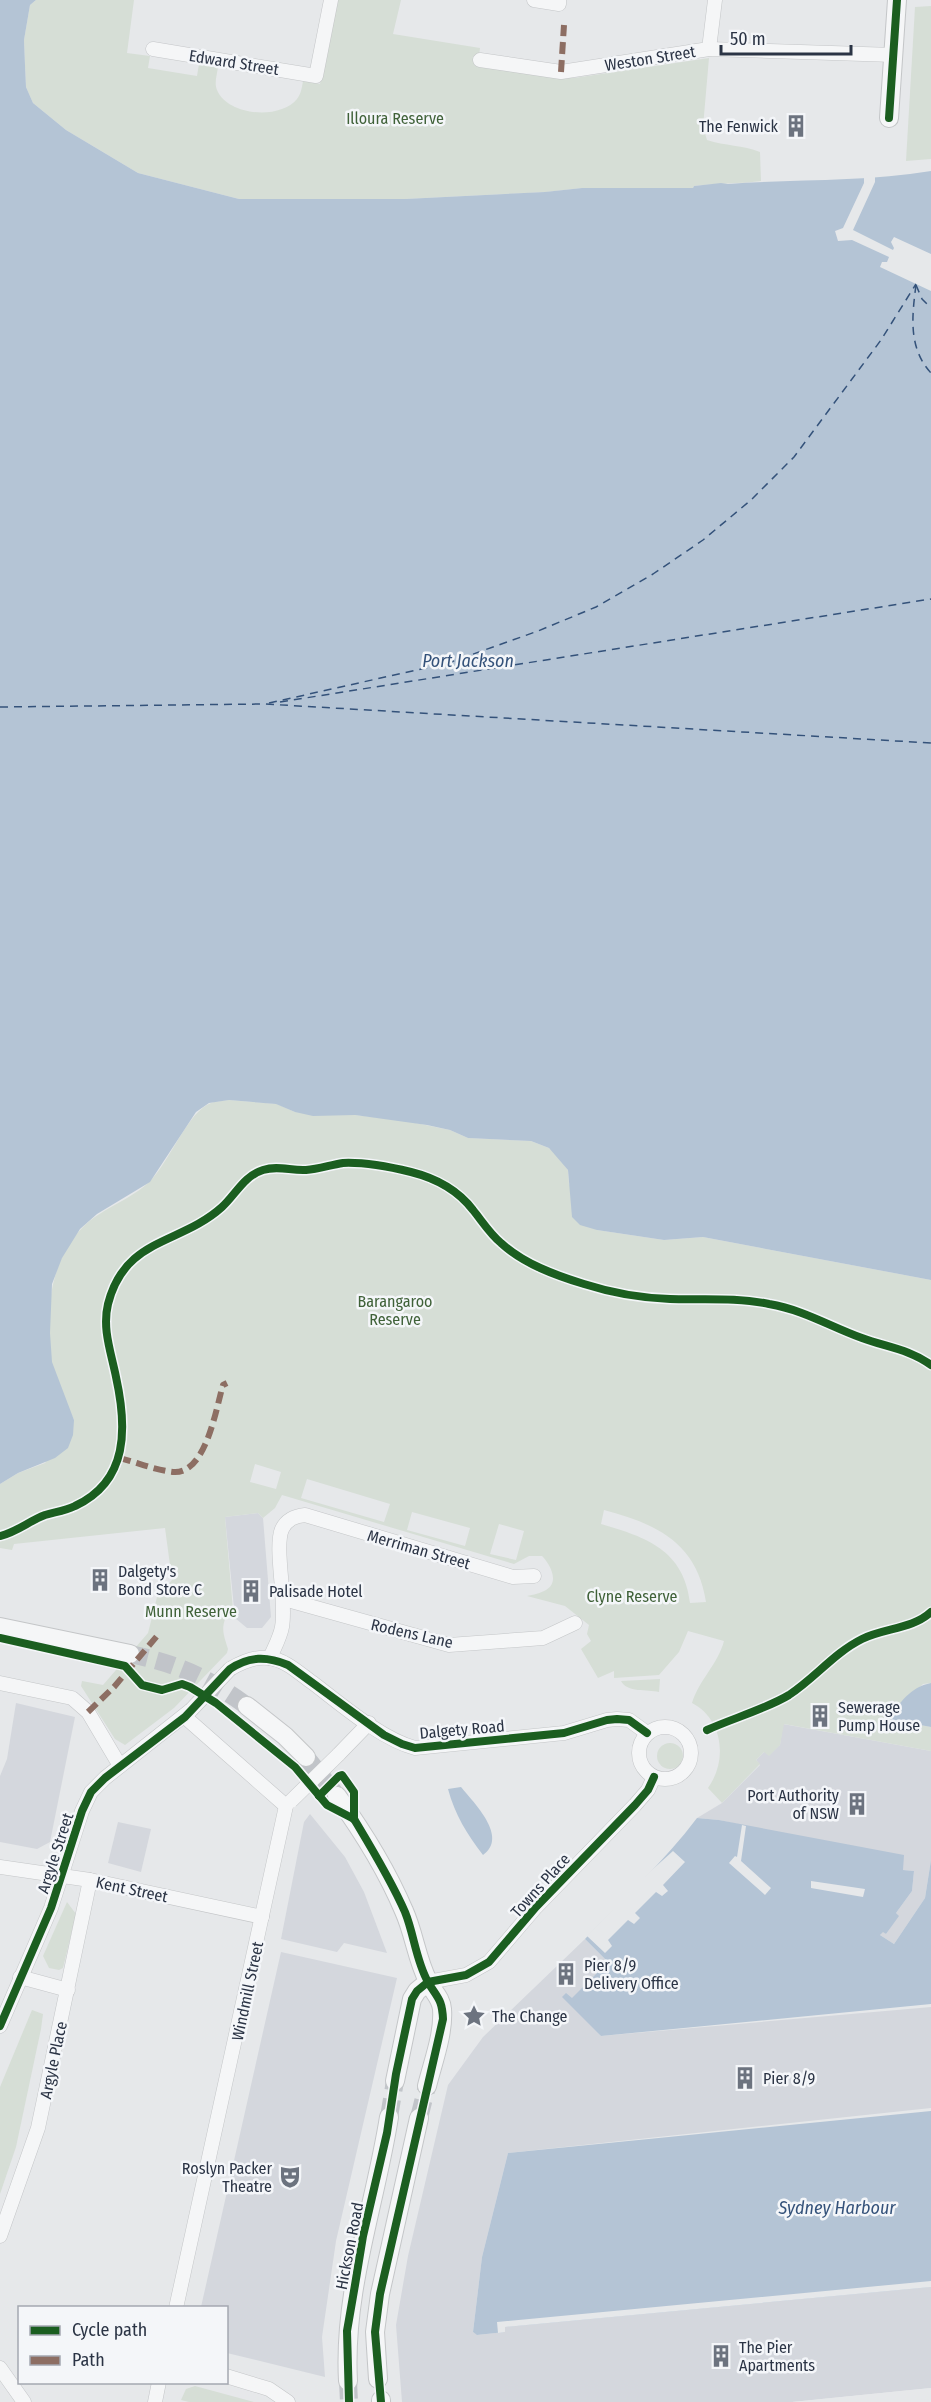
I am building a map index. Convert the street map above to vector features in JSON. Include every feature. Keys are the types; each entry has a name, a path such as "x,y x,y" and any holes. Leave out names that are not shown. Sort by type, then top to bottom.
{"street":[{"name":"Edward Street","path":"153,49 316,76 331,0"},
{"path":"534,0 559,2"},
{"path":"709,49 715,0"},
{"path":"890,118 897,0"},
{"name":"Weston Street","path":"480,60 561,72 709,49 894,55"},
{"name":"Merriman Street","path":"284,1599 280,1542 282,1529 289,1520 305,1515 513,1577 534,1576"},
{"path":"270,1658 282,1628 284,1599"},
{"name":"Rodens Lane","path":"284,1599 449,1645 543,1638 575,1623"},
{"path":"0,1627 130,1654"},
{"name":"Argyle Street","path":"0,2026 63,1876 86,1801 92,1792 105,1778 188,1714 230,1670 246,1661 270,1658"},
{"name":"Dalgety Road","path":"270,1658 288,1665 393,1741 415,1748 564,1732 617,1719 629,1720 647,1734"},
{"path":"0,1683 72,1698 88,1712 120,1766"},
{"path":"247,1706 285,1736 306,1757"},
{"path":"188,1714 288,1804 369,1724"},
{"path":"659,1727 674,1728 681,1732 690,1746 689,1763 685,1770 671,1779 654,1777 642,1766 639,1749 647,1734 659,1727"},
{"name":"Towns Place","path":"428,1982 466,1975 489,1962 536,1907 635,1805 648,1790 654,1777"},
{"path":"338,1796 396,1893 408,1921 428,1982 436,1992 442,2006 443,2019 427,2086"},
{"name":"Windmill Street","path":"176,2306 288,1804"},
{"name":"Kent Street","path":"0,1867 90,1880 262,1917"},
{"name":"Argyle Place","path":"0,2236 38,2128 90,1880"},
{"path":"20,1977 68,1990"},
{"path":"395,2081 412,1999 417,1991 428,1982"},
{"name":"Hickson Road","path":"348,2381 347,2331 363,2236 389,2117"},
{"path":"378,2379 375,2332 380,2294 419,2118"},
{"path":"0,2368 24,2402"},
{"path":"228,2377 269,2389 288,2402"},
{"path":"155,2402 159,2384"}],"shaded area":[{"path":"258,1513 263,1518 271,1617 262,1628 247,1628 235,1618 225,1517"},
{"path":"16,1703 75,1717 50,1842 37,1849 0,1842 0,1776 7,1759"},
{"path":"783,1724 931,1751 931,1860 925,1898 894,1944 880,1935 883,1931 886,1934 898,1916 896,1913 912,1891 914,1871 902,1870 742,1825 697,1818 722,1803 760,1765 756,1760 764,1752 780,1745"},
{"path":"310,1814 345,1857 364,1892 387,1953 344,1943 337,1952 281,1939 304,1822"},
{"path":"118,1822 151,1829 141,1872 108,1863"},
{"path":"585,1939 608,1962 572,1999 601,2036 931,2007 931,2108 508,2153 482,2257 473,2332 478,2335 504,2332 504,2327 931,2287 931,2388 792,2402 402,2402 396,2325 408,2256 448,2085 483,2037"},
{"name":"Roslyn Packer Theatre","path":"281,1952 397,1978 336,2241 322,2337 325,2377 228,2353 228,2306 201,2306"}],"green space":[{"name":"Illoura Reserve","path":"36,0 134,0 127,53 150,56 148,68 197,76 199,64 218,67 216,87 223,99 243,110 255,112 279,110 289,106 297,99 303,81 320,84 338,0 401,0 393,34 480,48 478,64 574,78 709,58 703,127 707,140 760,152 761,181 703,185 693,188 643,190 582,188 405,199 239,199 138,173 66,130 33,103 26,87 24,40 30,5"},
{"path":"931,6 931,159 906,161 915,7"},
{"name":"Barangaroo Reserve","path":"229,1100 277,1104 295,1112 401,1120 450,1130 468,1138 531,1141 549,1148 560,1158 568,1170 569,1184 597,1230 664,1240 703,1237 931,1280 931,1683 923,1684 889,1719 931,1727 931,1751 784,1724 780,1745 769,1756 764,1752 756,1760 760,1764 722,1803 708,1788 714,1777 720,1753 716,1730 702,1710 692,1703 724,1641 688,1631 679,1652 659,1675 614,1678 614,1671 598,1678 581,1649 591,1641 587,1634 589,1625 565,1606 527,1596 544,1591 550,1587 552,1582 552,1573 542,1556 529,1556 514,1564 282,1495 275,1508 263,1518 258,1513 225,1517 233,1610 229,1609 224,1625 227,1653 174,1708 125,1745 115,1739 81,1686 82,1681 103,1685 148,1633 157,1597 172,1580 165,1528 14,1544 12,1550 0,1548 0,1484 18,1473 45,1463 74,1420 53,1368 49,1343 52,1289 56,1272 72,1240 91,1220 134,1194 150,1181 194,1116 213,1102","holes":["255,1464 281,1472 276,1489 250,1482","307,1479 390,1504 384,1522 301,1498","604,1510 641,1522 672,1539 694,1565 706,1602 690,1603 680,1570 671,1558 633,1534 601,1524","412,1512 470,1528 465,1546 407,1530","499,1524 524,1531 516,1560 490,1554"]},
{"path":"660,1679 659,1692 632,1689 621,1681"},
{"path":"670,1743 679,1747 683,1756 679,1765 670,1769 661,1765 657,1756 661,1747"},
{"path":"67,1902 76,1914 63,1968 59,1970 49,1968 43,1956"},
{"path":"32,2010 43,2014 41,2029 16,2147 0,2194 0,2087"},
{"path":"195,2386 254,2402 181,2400 186,2389"}],"water":[{"name":"Port Jackson","path":"0,0 36,0 30,5 24,40 26,87 33,103 66,130 138,173 239,199 405,199 582,188 693,188 721,183 855,179 931,171 931,1280 703,1237 664,1240 597,1230 580,1225 572,1217 568,1170 549,1148 531,1141 468,1138 450,1130 427,1125 355,1115 313,1116 276,1104 229,1100 209,1103 196,1112 150,1182 97,1214 80,1229 62,1258 52,1284 50,1333 52,1362 74,1420 73,1435 68,1448 55,1458 18,1473 0,1484"},
{"path":"931,1683 931,1727 888,1719 911,1692"},
{"path":"461,1787 481,1811 491,1830 490,1848 483,1855 462,1824 448,1789"},
{"path":"697,1818 719,1820 904,1855 903,1870 914,1871 912,1891 896,1913 899,1916 886,1934 883,1932 880,1935 894,1944 925,1898 931,1860 931,2004 601,2036 562,1997 566,1993 572,1998 608,1962 585,1939 657,1865"},
{"name":"Sydney Harbour","path":"931,2111 931,2287 505,2327 505,2332 477,2335 473,2332 482,2257 508,2153"}],"pier":[{"path":"870,175 875,177 875,182 853,230 893,250 891,242 894,237 931,254 931,291 880,267 882,262 887,262 889,257 852,240 838,241 835,231 843,228 864,183 864,177"},
{"path":"742,1825 746,1826 741,1861 771,1888 765,1895 729,1863 735,1856 737,1857"},
{"path":"673,1851 685,1862 663,1885 668,1891 662,1896 656,1892 635,1913 640,1918 634,1924 628,1920 608,1940 612,1946 605,1953 587,1936 643,1878"},
{"path":"811,1881 865,1889 863,1897 811,1888"},
{"path":"931,2281 931,2287 505,2327 505,2332 498,2333 497,2322"},
{"path":"931,2388 931,2399 919,2400 919,2402 792,2402"}],"ferry route":[{"path":"269,703 448,663 538,631 596,607 653,574 703,540 751,500 794,457 881,340 916,284"},
{"path":"916,285 913,331 918,353 931,373"},
{"path":"916,285 922,299 931,308"},
{"path":"280,702 931,599"},
{"path":"0,707 265,704 931,743"}],"tunnel":[{"path":"130,1654 163,1662 192,1673 219,1687 247,1706"},
{"path":"306,1757 337,1796"},
{"path":"389,2117 395,2081"},
{"path":"419,2118 427,2086"},
{"path":"348,2381 349,2402"}],"marked path":[{"path":"561,72 564,25"},
{"path":"119,1458 166,1471 184,1470 194,1463 208,1438 223,1385 227,1383"},
{"path":"88,1712 114,1687 157,1636"}],"cycle path":[{"path":"889,118 897,0"},
{"path":"0,1536 45,1515 75,1506 93,1495 106,1482 115,1467 122,1433 120,1396 106,1322 108,1304 116,1282 127,1266 140,1254 206,1219 222,1207 251,1176 263,1170 279,1168 306,1170 351,1163 420,1174 445,1185 460,1196 493,1236 510,1250 530,1263 562,1277 605,1290 637,1296 744,1300 782,1307 862,1338 906,1352 931,1365"},
{"path":"707,1730 789,1695 842,1651 862,1639 916,1622 931,1612"},
{"path":"0,1638 125,1666 142,1685 162,1690 182,1684 190,1687 216,1703 295,1767 327,1805 354,1819"},
{"path":"0,2026 51,1908 82,1811 91,1792 105,1778 185,1717 230,1669 237,1665 258,1659 273,1660 288,1665 384,1735 415,1748 564,1733 617,1719 629,1720 647,1733"},
{"path":"319,1796 342,1775 354,1792 354,1819"},
{"path":"428,1982 466,1975 489,1962 536,1907 635,1805 648,1790 654,1777"},
{"path":"354,1819 405,1912 421,1965 440,2002 443,2019 380,2294 375,2332 381,2402"},
{"path":"349,2402 347,2331 363,2236 387,2133 396,2074 412,1999 417,1991 428,1982"}],"place":[{"name":"The Fenwick","path":"796,126"},
{"name":"Dalgety's Bond Store C","path":"100,1580"},
{"name":"Palisade Hotel","path":"251,1591"},
{"name":"Sewerage Pump House","path":"820,1716"},
{"name":"Port Authority of NSW","path":"857,1804"},
{"name":"Pier 8/9 Delivery Office","path":"566,1974"},
{"name":"The Change","path":"474,2016"},
{"name":"Pier 8/9","path":"745,2078"},
{"name":"Roslyn Packer Theatre","path":"290,2177"},
{"name":"The Pier Apartments","path":"721,2356"}],"park label":[{"name":"Clyne Reserve","path":"632,1596"},
{"name":"Munn Reserve","path":"191,1611"}]}
